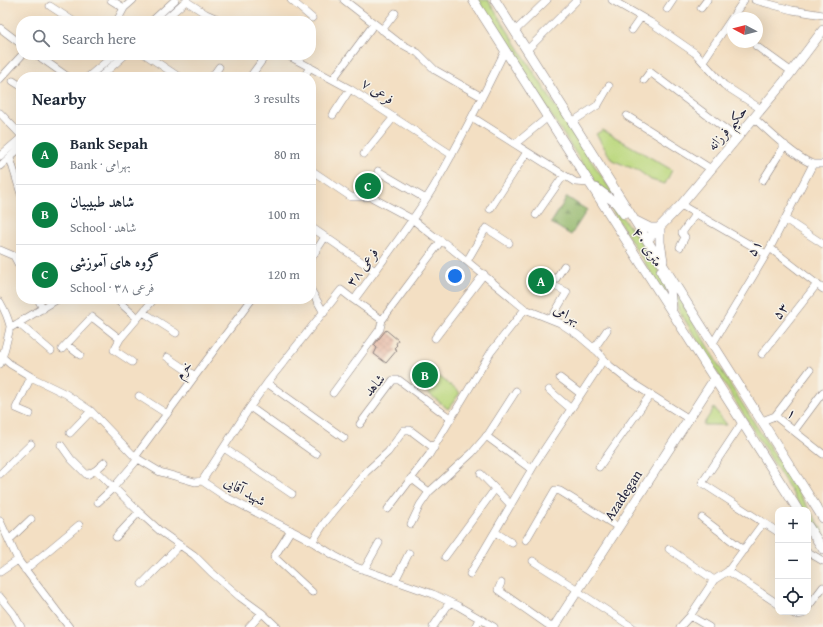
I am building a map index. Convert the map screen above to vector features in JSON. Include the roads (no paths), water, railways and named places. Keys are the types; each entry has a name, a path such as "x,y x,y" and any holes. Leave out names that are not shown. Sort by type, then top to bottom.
{"main road":[{"name":"۴۰ متری","path":"473,0 796,507"},
{"name":"۴۰ متری","path":"496,0 823,518"},
{"name":"حکیم فرزانه","path":"647,240 681,205 754,118 792,72 823,30"},
{"path":"590,183 616,203 639,236 647,240 646,247 660,269 670,290 674,314"},
{"path":"635,221 650,228 660,228 660,242 664,266"},
{"name":"Azadegan","path":"553,627 715,378"},
{"path":"811,531 823,549"}],"street":[{"path":"111,0 124,8"},
{"path":"120,16 124,8 133,0"},
{"path":"158,16 176,0"},
{"path":"292,0 310,16"},
{"path":"344,0 398,42 418,53 435,70 482,97"},
{"path":"515,31 547,0"},
{"path":"527,50 577,0"},
{"path":"612,0 695,53 704,61 724,85 761,109"},
{"path":"667,9 673,0"},
{"path":"701,8 707,0"},
{"path":"704,61 744,0"},
{"path":"754,0 771,2 792,10 823,15"},
{"path":"169,16 186,1 211,16"},
{"path":"50,6 65,16"},
{"path":"382,30 395,13"},
{"path":"632,30 640,17"},
{"path":"333,79 374,24"},
{"path":"0,28 16,40"},
{"path":"759,48 792,72"},
{"name":"فرعی ۳۸","path":"202,481 267,383 341,290 354,300 412,219 426,199 452,155 506,51"},
{"path":"0,79 17,60"},
{"path":"44,60 61,72"},
{"path":"94,72 108,60"},
{"path":"106,72 119,60"},
{"path":"154,60 172,72"},
{"path":"254,72 262,60"},
{"name":"فرعی ۷","path":"297,60 350,89 452,155"},
{"path":"216,72 219,67"},
{"path":"307,72 310,67"},
{"path":"644,80 650,72 737,138"},
{"path":"572,122 598,105 609,86"},
{"path":"333,115 350,89"},
{"path":"0,113 16,131"},
{"path":"627,116 711,169"},
{"path":"364,154 394,117"},
{"path":"472,117 575,182 590,183"},
{"path":"515,144 548,117"},
{"path":"754,118 785,145 804,159 813,164 823,164"},
{"path":"0,156 16,141"},
{"path":"763,180 785,145"},
{"path":"490,210 527,152"},
{"path":"0,166 16,153"},
{"path":"10,158 16,178"},
{"name":"۵۱","path":"713,343 768,251 813,164"},
{"path":"378,171 426,199"},
{"name":"بهرامی","path":"316,173 351,197 371,197 412,219 468,261 525,309 560,323 578,335 610,366 629,381 688,419"},
{"path":"536,216 564,175"},
{"path":"681,205 768,251 820,287"},
{"path":"680,247 685,237 682,233 696,213"},
{"path":"785,219 823,244"},
{"path":"468,261 486,228 509,243"},
{"path":"316,230 375,271"},
{"path":"316,251 326,237"},
{"path":"333,393 380,329 382,320 441,241"},
{"path":"0,250 14,256 16,260"},
{"path":"551,319 567,292 552,285 564,266"},
{"path":"435,338 484,274"},
{"name":"۵۳","path":"762,354 820,287"},
{"path":"316,299 324,313"},
{"path":"354,300 382,320"},
{"path":"0,302 5,311 10,328 1,359"},
{"path":"41,304 43,308"},
{"path":"10,328 50,304"},
{"path":"122,304 138,318"},
{"path":"132,362 114,350 120,339 150,304"},
{"name":"خرم","path":"98,502 113,488 136,458 166,414 248,304"},
{"path":"388,509 434,448 492,352 525,309"},
{"path":"143,312 176,333"},
{"path":"80,355 65,347 92,317 120,339"},
{"path":"18,323 51,351"},
{"path":"594,349 607,330"},
{"path":"167,357 195,376"},
{"name":"شهید آقایی","path":"1,359 31,377 66,394 91,411 136,458 160,472 195,482 202,481 226,497 291,530 335,556 364,570 433,594 494,627"},
{"path":"470,574 531,469 604,359"},
{"path":"775,416 810,370"},
{"path":"30,414 16,408 31,377"},
{"path":"560,378 581,394"},
{"name":"شاهد","path":"360,424 392,380 399,380 452,419"},
{"path":"267,383 344,438"},
{"path":"549,390 571,409"},
{"path":"411,524 420,505 429,492 472,453 486,436 516,391"},
{"path":"794,431 823,392"},
{"path":"599,467 650,395"},
{"path":"139,396 166,414"},
{"path":"250,407 316,454"},
{"path":"70,433 91,411"},
{"name":"۱","path":"762,421 775,416 823,454"},
{"path":"742,423 702,483 775,530"},
{"path":"312,542 366,472 388,452 404,430 410,430 434,448"},
{"path":"486,436 531,469"},
{"path":"0,474 31,444"},
{"path":"62,445 71,459 87,475 96,470 105,462"},
{"path":"224,448 292,494"},
{"path":"96,470 113,488 160,531 194,555 228,587 262,613 277,627"},
{"path":"481,474 511,505"},
{"path":"411,478 429,492"},
{"path":"445,557 495,488"},
{"path":"526,540 555,490 560,491 618,527"},
{"path":"116,537 139,512"},
{"path":"702,518 744,550"},
{"path":"9,540 32,519"},
{"path":"0,521 18,560 69,627"},
{"path":"680,627 690,616 714,580 728,571 763,523"},
{"path":"25,570 78,524"},
{"path":"291,530 274,557 312,592"},
{"path":"495,532 512,543"},
{"path":"364,570 379,543"},
{"path":"142,584 180,545"},
{"path":"669,549 714,580"},
{"path":"395,581 409,553"},
{"path":"811,554 823,561"},
{"path":"0,572 18,560"},
{"path":"533,561 632,627"},
{"path":"728,571 775,602"},
{"path":"501,583 498,590 553,627"},
{"path":"811,603 823,587"},
{"path":"0,597 13,613 21,627"},
{"path":"434,627 450,602"},
{"path":"249,627 262,613"},
{"path":"690,616 709,627"},
{"path":"475,627 479,619"}],"place":[{"name":"گروه های آموزشی","path":"368,186"},
{"name":"Bank Sepah","path":"541,281"},
{"name":"شاهد طبیبیان","path":"425,375"}]}
